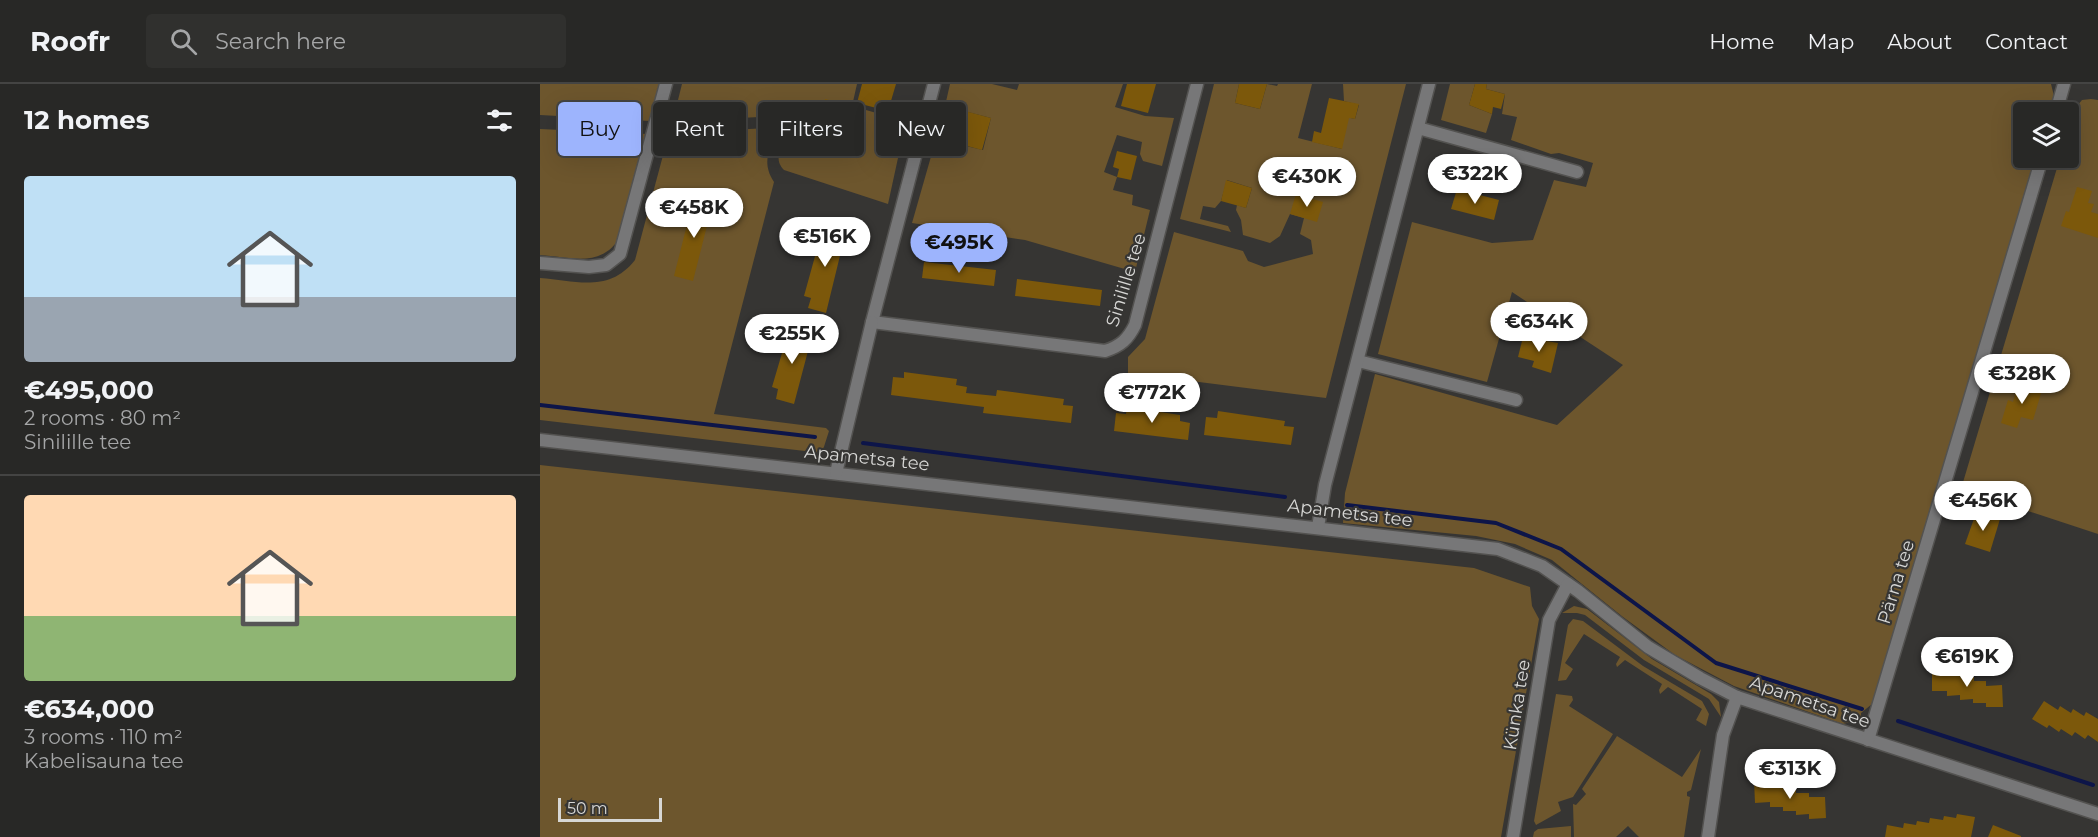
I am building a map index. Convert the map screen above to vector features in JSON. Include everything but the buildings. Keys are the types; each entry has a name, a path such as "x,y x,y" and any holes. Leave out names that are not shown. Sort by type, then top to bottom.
{"street":[{"path":"540,263 589,267 606,265 620,254 666,84"},
{"path":"836,473 872,322 934,84"},
{"name":"Sinilille tee","path":"872,322 1105,351 1117,347 1128,338 1135,325 1197,84"},
{"path":"1318,527 1325,485 1429,84"},
{"path":"2059,102 2064,84"},
{"path":"1418,128 1577,172"},
{"name":"Pärna tee","path":"1868,740 2039,168"},
{"path":"1358,361 1516,400"},
{"name":"Apametsa tee","path":"540,440 1498,549 1542,566 1648,647 1737,697 2098,814"},
{"name":"Künka tee","path":"1514,837 1549,620 1568,584"},
{"path":"1708,837 1723,735 1737,697"}],"shaded area":[{"path":"540,84 660,84 655,102 653,102 650,121 641,121 641,102 558,102 558,116 540,115"},
{"path":"682,84 857,84 853,102 758,102 758,117 746,118 746,102 678,102"},
{"path":"950,84 992,84 1017,90 1019,84 1123,84 1115,107 1145,116 1174,118 1162,166 1143,161 1140,154 1142,142 1117,135 1104,172 1117,177 1113,190 1133,195 1132,205 1150,210 1135,272 1025,240 912,223 931,156 966,156 966,146 983,150 991,118 966,111 966,102 946,102"},
{"path":"1214,84 1239,84 1235,103 1260,109 1267,84 1277,86 1278,84 1312,84 1298,138 1342,149 1342,116 1355,119 1359,105 1344,101 1343,84 1406,84 1326,398 1128,373 1128,357 1145,339 1174,232 1243,251 1248,261 1264,267 1313,254 1311,240 1300,234 1304,218 1290,214 1280,236 1270,243 1243,235 1241,220 1236,210 1237,205 1246,208 1252,188 1227,180 1221,201 1215,208 1203,206 1200,219 1228,226 1231,232 1180,219"},
{"path":"1450,84 1475,84 1469,105 1492,114 1486,133 1441,120"},
{"path":"1487,84 2051,84 2054,96 2052,102 2013,102 2013,168 2033,168 1872,704 1861,713 1861,719 1843,724 1734,686 1675,655 1552,560 1515,544 1476,536 1343,523 1345,493 1375,374 1557,425 1623,365 1512,292 1487,382 1378,354 1412,222 1492,243 1533,240 1554,180 1586,187 1593,163 1559,153 1551,154 1511,140 1517,117 1502,114 1505,94 1486,89"},
{"path":"2082,100 2098,100 2098,534 1961,489 2057,168 2079,168 2079,104"},
{"path":"864,109 876,113 876,156 898,156 888,204 784,170 779,156 864,156"},
{"path":"758,128 758,156 767,156 768,166 774,182 714,414 826,428 829,431 822,453 540,420 540,278 579,282 603,281 625,270 635,260 663,156 746,156 746,129"},
{"path":"540,129 558,130 558,156 641,156 641,134 647,134 619,239 603,254 594,257 584,259 540,255"},
{"path":"540,465 1474,568 1530,587 1532,606 1539,619 1501,837 540,837"},
{"path":"1574,606 1587,609 1652,659 1711,694 1719,702 1721,717 1709,699 1644,660 1585,615 1562,613"},
{"path":"1573,619 1583,621 1643,666 1702,701 1709,714 1706,726 1696,720 1702,709 1668,687 1660,694 1662,684 1625,660 1617,667 1616,664 1620,657 1584,634 1565,663 1573,669 1566,680 1558,681 1568,625"},
{"path":"1556,694 1572,696 1573,700 1569,706 1613,734 1573,797 1558,802 1561,811 1536,825 1534,821"},
{"path":"1617,736 1682,777 1701,749 1691,790 1687,792 1687,796 1690,797 1684,837 1639,837 1628,826 1616,837 1574,837 1573,804 1576,805 1586,794 1582,789"},
{"path":"1571,826 1571,837 1533,837 1534,832 1538,829"}],"waterway":[{"path":"540,405 815,437"},
{"path":"863,443 1285,497"},
{"path":"1347,505 1496,523 1561,549 1716,663 1862,709"},
{"path":"1898,721 2093,785"}]}
